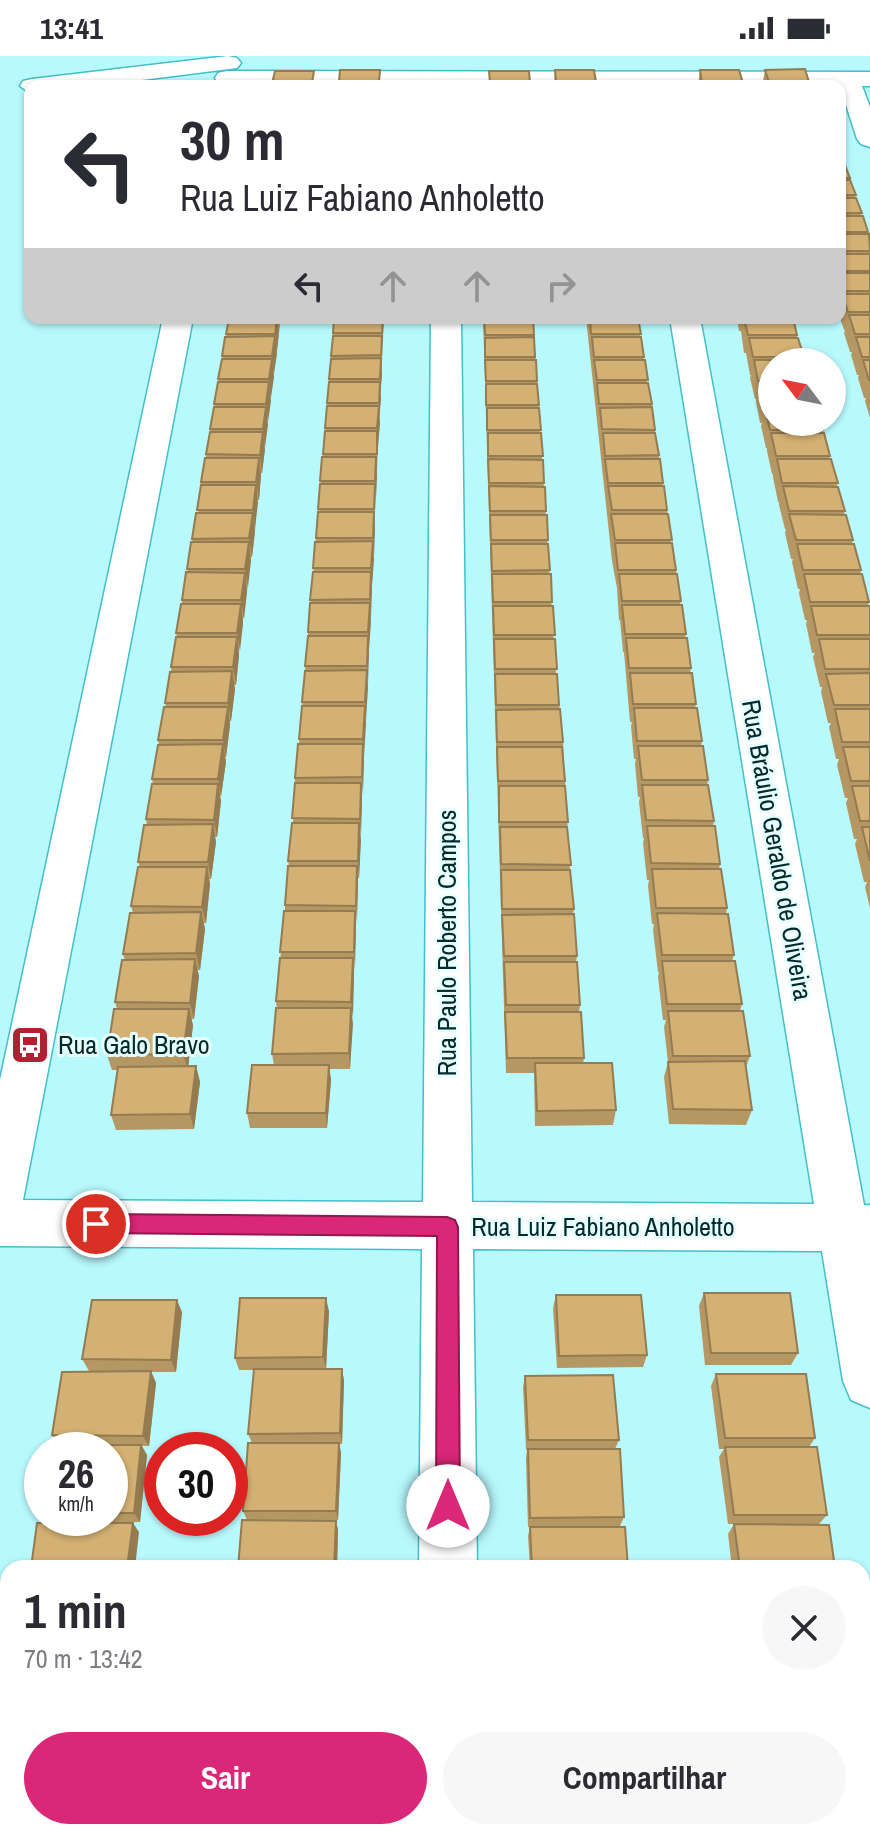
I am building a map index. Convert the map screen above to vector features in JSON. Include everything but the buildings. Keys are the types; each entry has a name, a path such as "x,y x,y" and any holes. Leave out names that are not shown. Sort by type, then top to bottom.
{"street":[{"path":"114,80 228,71 406,80"},
{"path":"788,80 859,79 870,139"},
{"path":"0,1196 177,324"},
{"name":"Rua Paulo Roberto Campos","path":"446,324 448,1560"},
{"name":"Rua Bráulio Geraldo de Oliveira","path":"686,324 856,1228 870,1381"},
{"name":"Rua Luiz Fabiano Anholetto","path":"0,1223 856,1228"}],"place":[{"name":"Rua Galo Bravo","path":"30,1045"}],"route":[{"path":"96,1224 447,1227 448,1506"}]}
